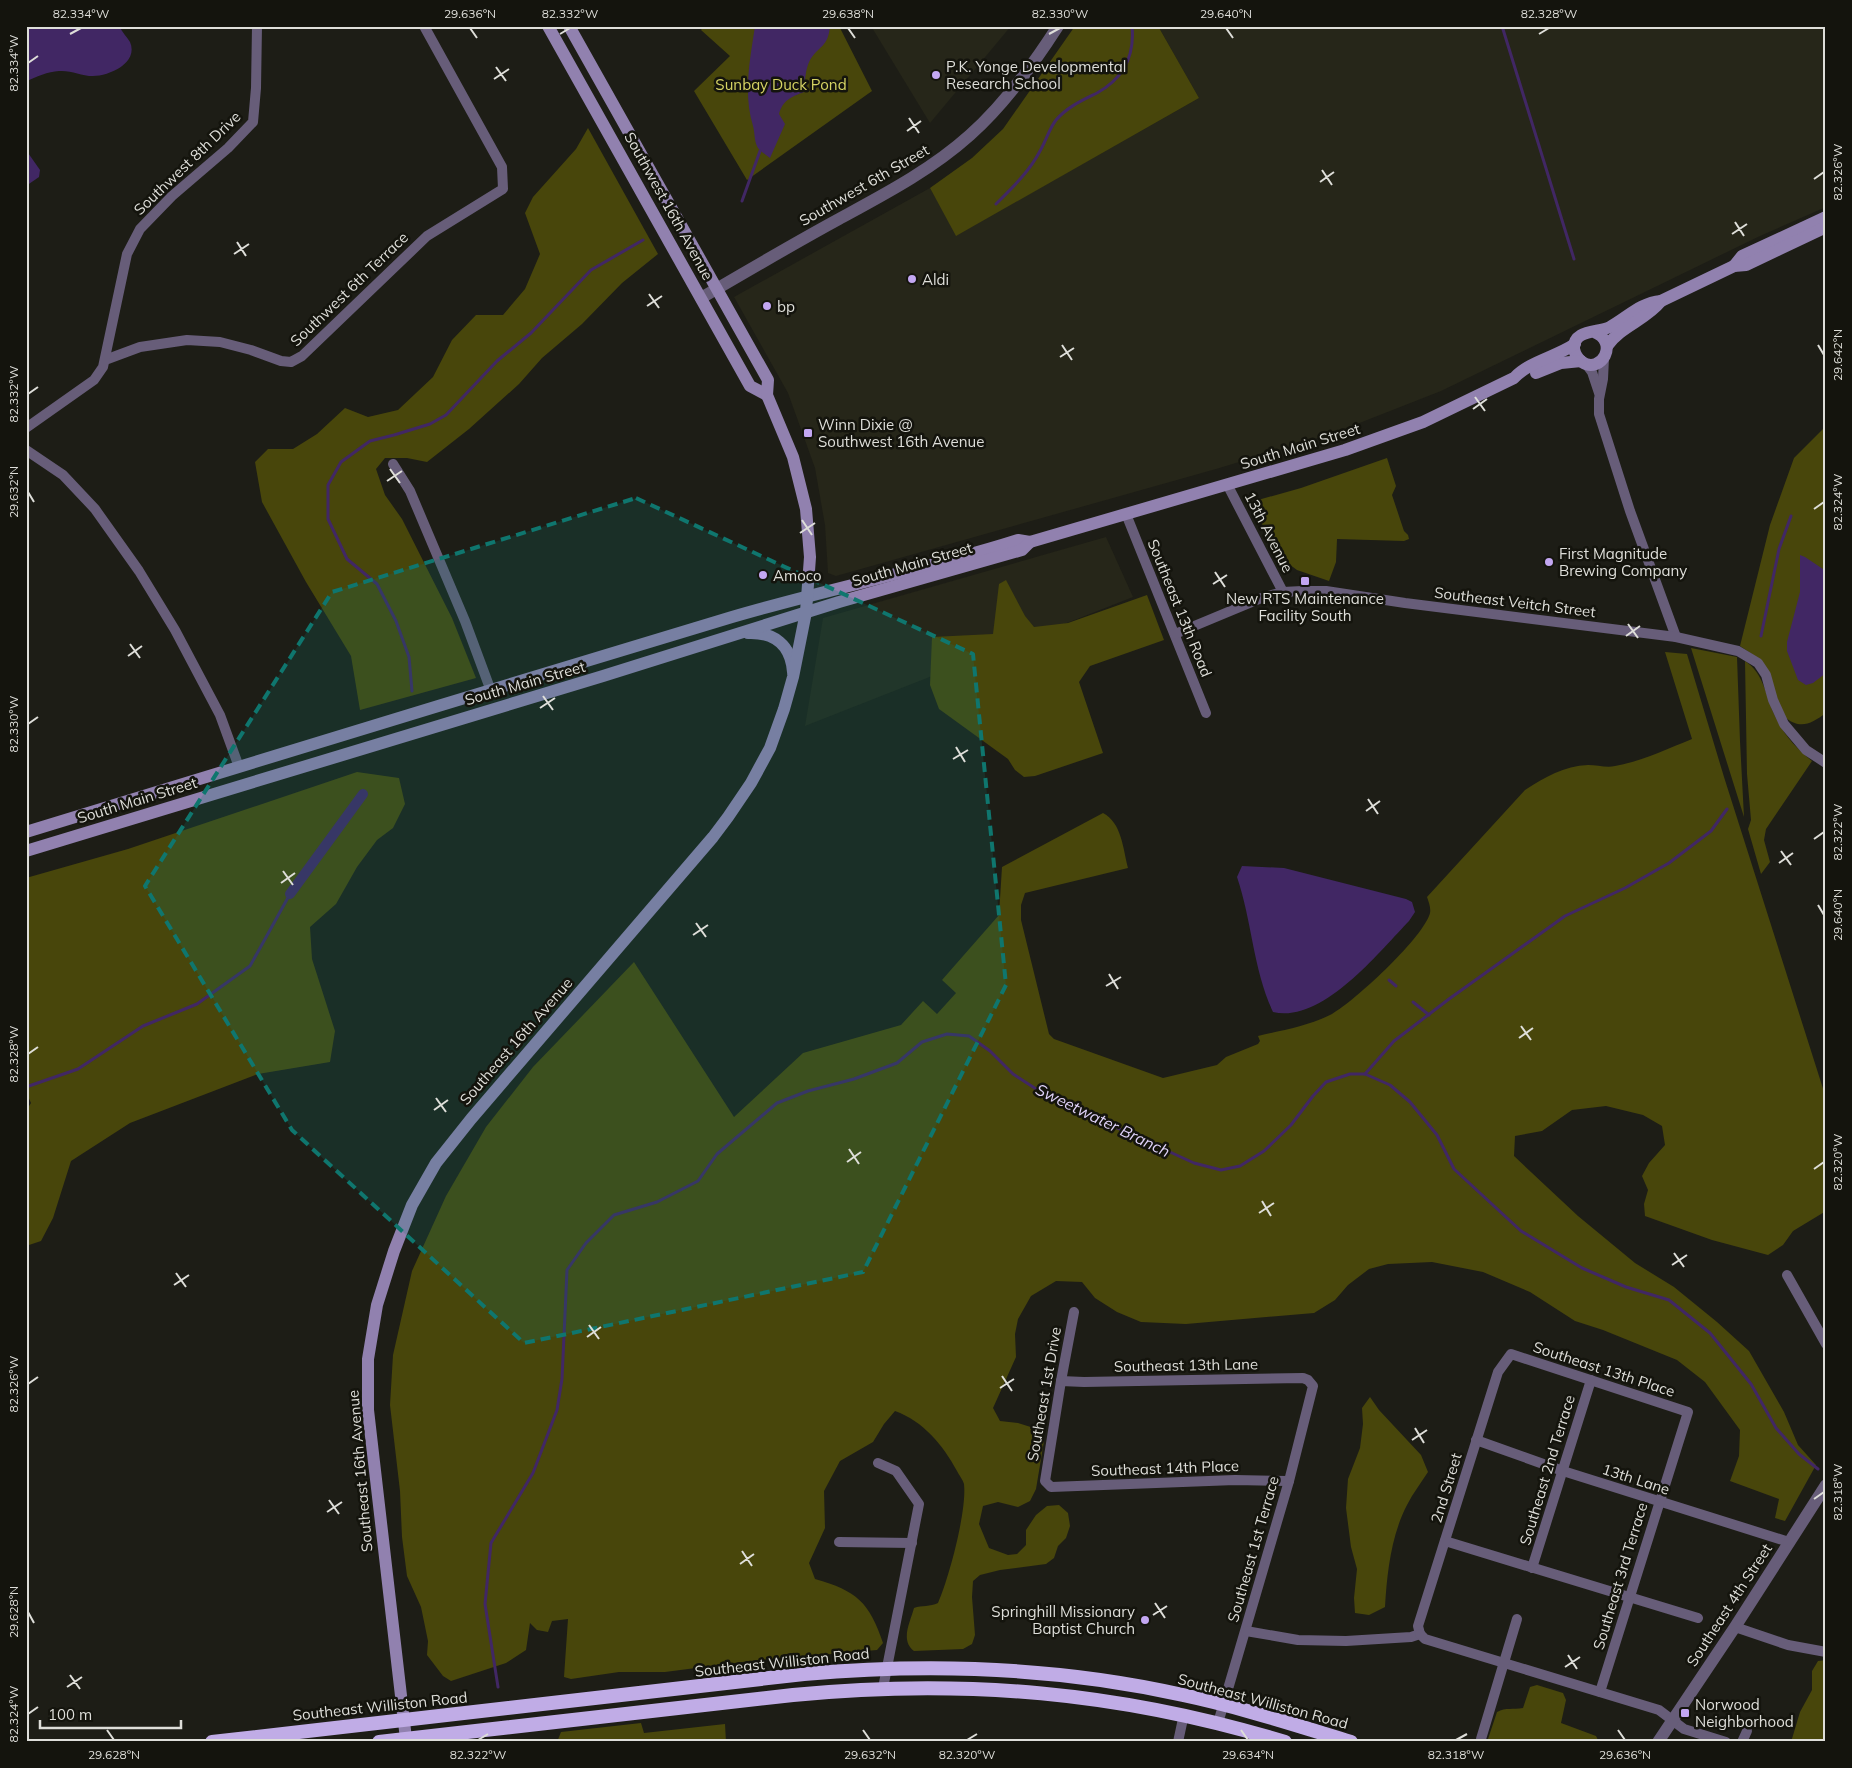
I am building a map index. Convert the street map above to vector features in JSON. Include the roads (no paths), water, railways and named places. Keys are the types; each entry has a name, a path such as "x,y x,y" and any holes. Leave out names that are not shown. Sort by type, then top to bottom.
{"highway":[{"name":"Southeast Williston Road","path":"212,1742 804,1674 887,1668 1019,1671 1104,1680 1182,1694 1224,1704 1351,1742"},
{"path":"1017,1690 1019,1671"},
{"path":"379,1742 783,1696 883,1688 950,1687 1017,1690 1102,1700 1184,1714 1285,1742"}],"main road":[{"name":"Southwest 16th Avenue","path":"548,26 750,386 767,395"},
{"name":"Southwest 16th Avenue","path":"570,26 768,380 767,395 793,457 806,510 810,558 806,612"},
{"path":"1734,266 1742,256 1826,217"},
{"path":"1661,301 1654,310 1614,337 1607,346 1604,358 1596,364 1583,362 1575,353 1575,344 1584,333 1608,328 1648,302 1661,301 1734,266 1746,265 1826,227"},
{"path":"1594,332 1603,337 1607,346"},
{"name":"South Main Street","path":"26,832 491,691 600,656 1018,540 1030,542 1228,486 1345,450 1438,415 1514,378 1522,370 1575,344"},
{"name":"South Main Street","path":"1514,378 1526,377 1561,362 1583,362"},
{"name":"South Main Street","path":"26,851 604,676 806,612 1022,550 1030,542"},
{"name":"Southeast 16th Avenue","path":"407,1740 368,1410 370,1350 377,1305 394,1251 412,1205 442,1156 471,1119 728,817 751,783 770,748 784,710 793,677 806,612"},
{"path":"740,633 767,634 782,643 790,657 793,677"},
{"path":"600,656 604,676"},
{"path":"491,691 495,708"},
{"path":"239,767 242,785"}],"street":[{"name":"Southwest 8th Drive","path":"26,428 94,380 103,367 127,254 140,229 172,196 228,148 253,122 256,88 257,26"},
{"name":"Southwest 6th Terrace","path":"105,360 140,347 187,340 220,342 251,350 281,361 291,362 302,356 426,236 503,189 502,167 424,26"},
{"name":"Southwest 6th Street","path":"701,298 896,188 941,159 971,134 1008,96 1040,55 1058,26"},
{"path":"1604,358 1603,379 1599,394 1599,414 1630,511 1676,637"},
{"path":"1583,362 1592,372 1599,394"},
{"path":"26,450 62,475 95,509 139,571 175,630 220,715 239,767"},
{"path":"393,464 410,491 465,621 491,691"},
{"name":"13th Avenue","path":"1228,486 1283,592"},
{"name":"Southeast 13th Road","path":"1126,514 1206,713"},
{"name":"Southeast Veitch Street","path":"1175,634 1264,597 1283,592 1326,591 1405,603 1676,637 1742,653 1758,663 1777,709 1789,730 1806,750 1826,764"},
{"path":"1787,1275 1826,1344"},
{"name":"Southeast 1st Drive","path":"1045,1481 1060,1381 1074,1312"},
{"name":"Southeast 13th Place","path":"1511,1354 1688,1412"},
{"name":"2nd Street","path":"1420,1634 1418,1626 1498,1372 1511,1354"},
{"name":"Southeast 13th Lane","path":"1060,1381 1303,1378 1311,1383"},
{"name":"Southeast 2nd Terrace","path":"1532,1568 1591,1380"},
{"name":"Southeast 1st Terrace","path":"1218,1723 1289,1481 1312,1392 1311,1383"},
{"name":"Southeast 3rd Terrace","path":"1600,1692 1688,1412"},
{"name":"13th Lane","path":"1476,1440 1563,1471 1789,1542"},
{"path":"878,1463 896,1471 919,1504 883,1688"},
{"name":"Southeast 14th Place","path":"1045,1481 1051,1487 1235,1480 1289,1481"},
{"name":"Southeast 4th Street","path":"1658,1742 1735,1627 1826,1485"},
{"path":"1445,1541 1698,1618"},
{"path":"839,1542 912,1543"},
{"path":"1481,1739 1517,1619"},
{"path":"1735,1627 1788,1644 1826,1652"},
{"path":"1246,1630 1298,1640 1336,1641 1411,1638 1420,1634 1425,1639 1659,1710 1684,1729 1726,1742"},
{"path":"1178,1742 1184,1714"},
{"path":"1742,1742 1747,1731"}],"waterway":[{"path":"996,204 1031,166 1049,131 1060,115 1075,104 1106,87 1121,73 1132,47 1132,26"},
{"path":"1502,26 1574,259"},
{"path":"742,201 760,151"},
{"path":"412,691 409,657 396,621 377,584 347,559 328,519 328,485 341,462 370,441 430,424 446,415 497,361 531,333 591,270 643,240"},
{"path":"1761,636 1779,549 1791,516"},
{"path":"290,894 363,794"},
{"path":"1365,1074 1394,1041 1449,999 1565,916 1625,888 1669,863 1711,831 1727,809"},
{"path":"26,1087 78,1069 143,1026 197,1004 250,966 290,894"},
{"path":"1389,980 1396,986"},
{"path":"1413,1002 1429,1015"},
{"name":"Sweetwater Branch","path":"498,1687 485,1604 491,1543 533,1473 557,1410 562,1379 567,1270 586,1243 614,1215 657,1202 698,1181 717,1154 777,1103 808,1091 854,1079 897,1063 922,1042 947,1034 969,1036 990,1051 1013,1074 1047,1096 1194,1163 1221,1170 1240,1166 1264,1151 1291,1125 1326,1082 1350,1074 1365,1074 1390,1085 1410,1102 1437,1135 1454,1169 1521,1231 1582,1268 1626,1287 1669,1300 1710,1333 1751,1384 1776,1428 1799,1454 1818,1469"}],"place":[{"name":"P.K. Yonge Developmental Research School","path":"936,75"},
{"name":"Aldi","path":"912,279"},
{"name":"bp","path":"767,306"},
{"name":"Winn Dixie @ Southwest 16th Avenue","path":"808,433"},
{"name":"First Magnitude Brewing Company","path":"1549,562"},
{"name":"Amoco","path":"763,575"},
{"name":"New RTS Maintenance Facility South","path":"1305,581"},
{"name":"Springhill Missionary Baptist Church","path":"1145,1620"},
{"name":"Norwood Neighborhood","path":"1685,1713"}],"park label":[{"name":"Sunbay Duck Pond","path":"781,84"}]}
